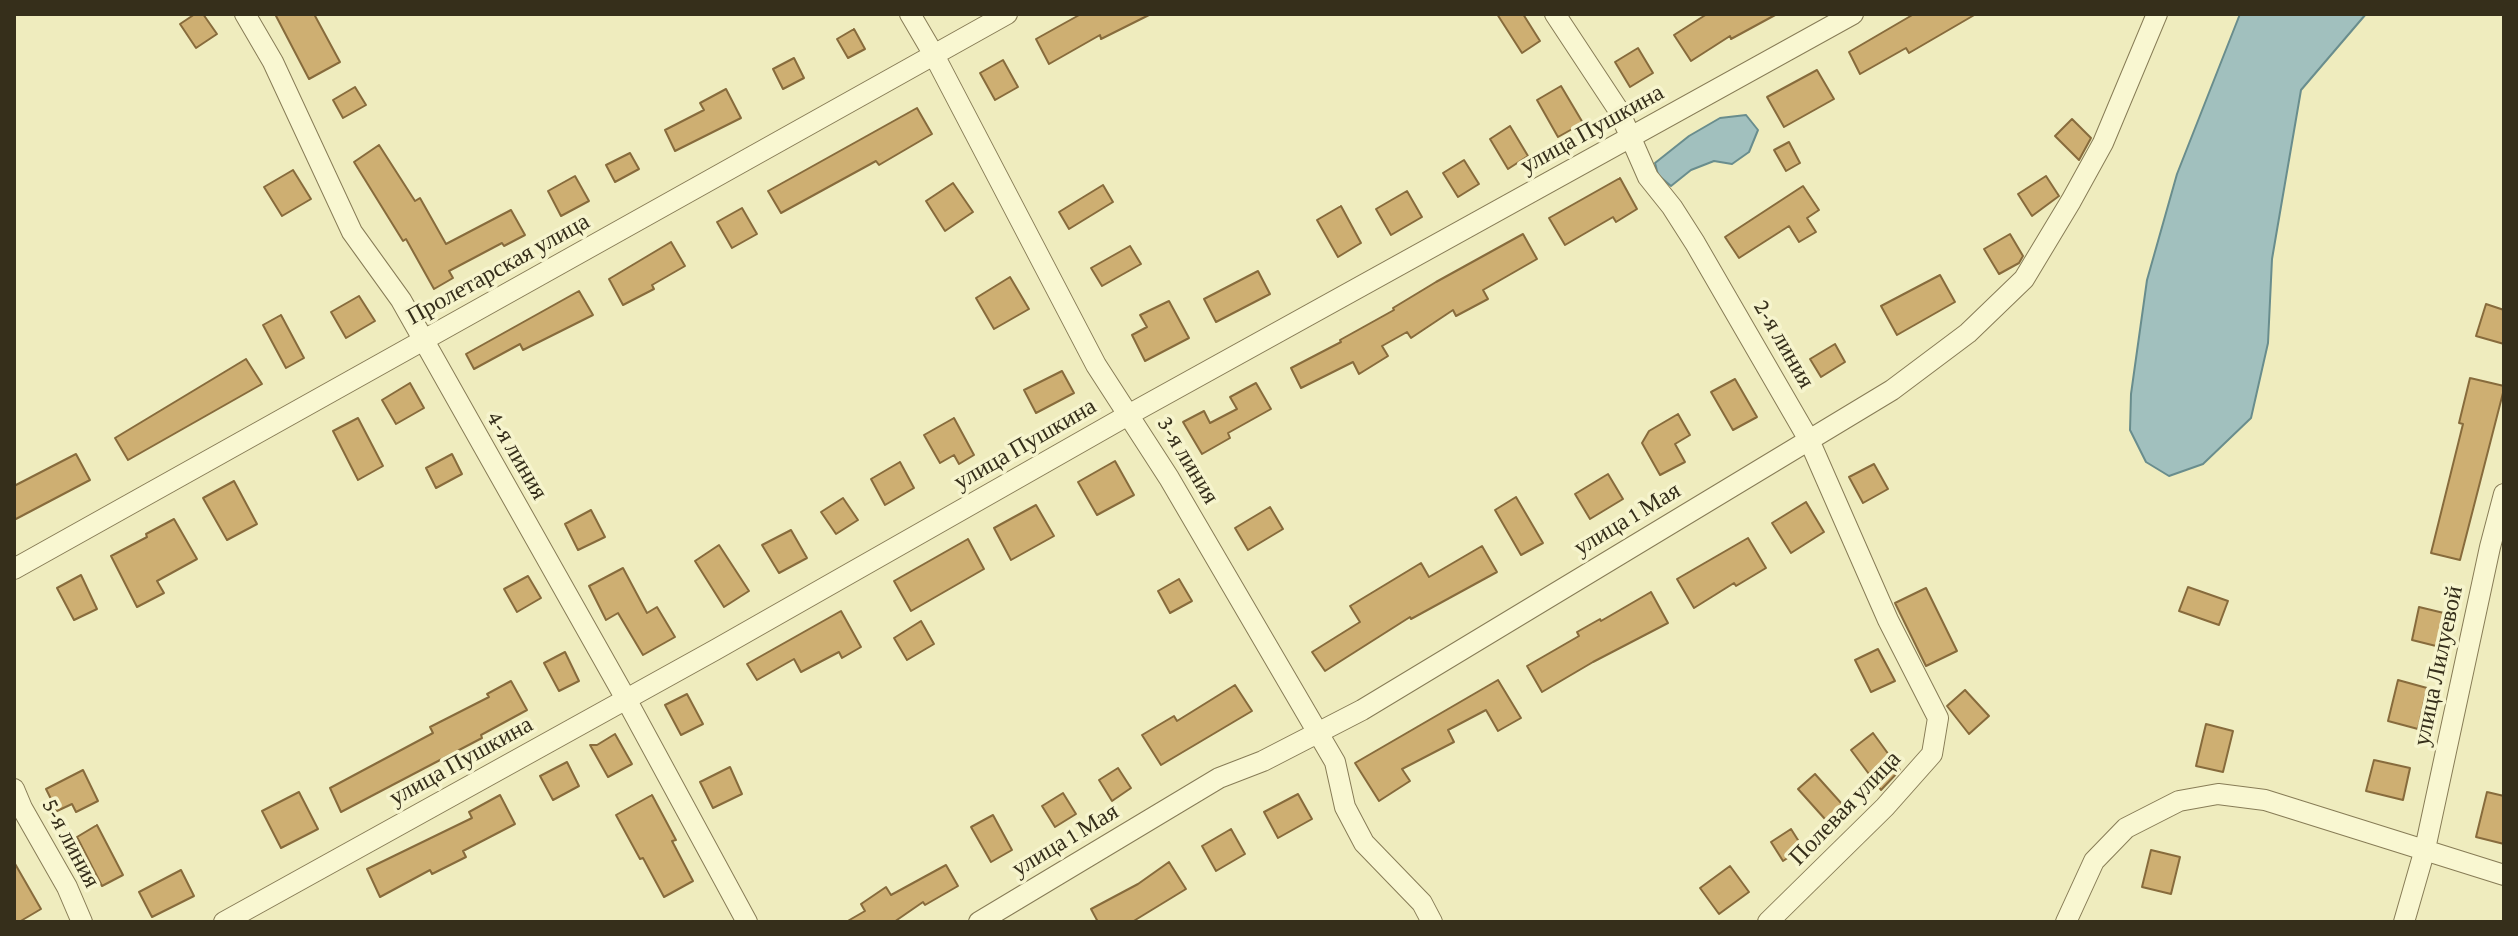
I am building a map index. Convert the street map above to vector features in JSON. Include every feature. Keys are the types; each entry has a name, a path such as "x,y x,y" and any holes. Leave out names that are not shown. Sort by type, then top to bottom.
{"street":[{"name":"4-я линия","path":"245,14 273,62 352,232 401,300 626,699 747,922"},
{"name":"3-я линия","path":"910,14 1096,365 1130,414 1335,762 1345,807 1364,843 1422,903 1432,922"},
{"name":"Пролетарская улица","path":"14,569 1007,14"},
{"name":"2-я линия","path":"1555,14 1619,111 1648,177 1695,243 1809,440 1888,620 1938,718"},
{"name":"улица Пушкина","path":"224,922 1130,414 1853,14"},
{"name":"улица 1 Мая","path":"979,922 1219,778 1263,761 1362,710 1892,390 1968,333 2024,279 2103,143 2157,14"},
{"name":"улица Лилуевой","path":"2404,922 2425,849 2504,494"},
{"name":"Полевая улица","path":"1768,922 1885,807 1932,754 1938,718"},
{"name":"5-я линия","path":"14,789 67,887 82,922"},
{"path":"2066,922 2094,861 2126,828 2179,801 2218,794 2265,800 2504,875"}],"water":[{"path":"2240,14 2366,14 2301,90 2272,259 2268,343 2251,418 2203,464 2169,476 2146,462 2130,430 2131,394 2147,280 2177,174"},
{"path":"1746,115 1758,130 1749,152 1732,164 1714,161 1691,170 1671,186 1658,175 1655,163 1689,136 1720,118"}],"building":[{"path":"195,14 203,14 217,34 196,48 180,24"},
{"path":"275,14 314,14 340,62 309,79"},
{"path":"1081,14 1151,14 1101,39 1100,35 1049,64 1036,39"},
{"path":"1497,14 1523,14 1540,41 1522,53"},
{"path":"1707,14 1777,14 1731,39 1730,36 1691,61 1674,35"},
{"path":"1914,14 1976,14 1909,53 1906,48 1860,74 1849,52"},
{"path":"854,29 865,49 848,58 837,39"},
{"path":"1638,48 1653,73 1630,87 1615,62"},
{"path":"794,58 804,78 783,89 773,69"},
{"path":"1003,60 1018,87 995,100 980,73"},
{"path":"1817,70 1834,99 1784,127 1767,97"},
{"path":"1561,86 1583,123 1558,137 1537,100"},
{"path":"355,87 366,105 343,118 333,100"},
{"path":"726,89 741,118 675,151 665,130 704,110 700,103"},
{"path":"917,108 932,134 879,165 876,161 781,213 768,191"},
{"path":"2072,119 2091,138 2079,160 2055,136"},
{"path":"1510,126 1528,156 1508,169 1490,139"},
{"path":"1789,142 1800,163 1786,171 1774,150"},
{"path":"379,145 415,201 420,198 446,244 511,210 525,235 504,246 502,243 449,271 453,278 434,289 406,239 403,241 354,162"},
{"path":"630,153 639,169 615,182 606,165"},
{"path":"1464,160 1479,184 1458,197 1443,173"},
{"path":"293,170 311,199 282,216 264,187"},
{"path":"575,176 589,201 561,216 548,191"},
{"path":"2046,176 2059,196 2032,216 2018,194"},
{"path":"1620,178 1637,209 1616,222 1613,217 1565,245 1549,218"},
{"path":"953,183 973,212 945,231 926,201"},
{"path":"1103,185 1113,202 1069,229 1059,212"},
{"path":"1803,186 1819,210 1807,218 1816,232 1799,242 1789,226 1739,258 1725,237"},
{"path":"1407,191 1422,217 1391,235 1376,209"},
{"path":"1341,206 1361,243 1338,257 1317,220"},
{"path":"742,208 757,234 732,248 717,222"},
{"path":"1523,234 1537,259 1483,290 1488,299 1456,316 1453,310 1411,338 1407,332 1382,346 1388,356 1359,374 1353,362 1301,388 1291,368 1341,342 1436,282"},
{"path":"2010,234 2023,256 2019,263 1999,274 1984,249"},
{"path":"671,242 685,266 652,285 654,289 623,305 609,279"},
{"path":"1130,246 1141,264 1102,286 1091,268"},
{"path":"1258,271 1270,294 1216,322 1204,299"},
{"path":"1940,275 1955,302 1897,335 1881,306"},
{"path":"1010,277 1029,309 994,329 976,298"},
{"path":"579,291 593,315 523,350 520,344 474,369 466,354"},
{"path":"359,296 375,321 346,338 331,312"},
{"path":"1169,301 1189,338 1145,361 1132,335 1147,327 1140,315"},
{"path":"2486,304 2504,310 2504,344 2476,336"},
{"path":"281,315 304,358 286,368 263,325"},
{"path":"1835,344 1845,362 1821,377 1810,359"},
{"path":"246,359 262,384 128,460 115,438"},
{"path":"1062,371 1074,393 1036,413 1024,390"},
{"path":"2470,378 2504,386 2504,389 2460,560 2431,553 2463,424 2459,423"},
{"path":"1735,379 1757,417 1733,430 1711,392"},
{"path":"410,383 424,408 396,424 382,400"},
{"path":"1256,383 1271,409 1228,433 1230,438 1202,454 1183,422 1204,411 1210,423 1237,409 1230,397"},
{"path":"1678,414 1690,435 1675,444 1685,462 1660,475 1642,443 1649,431"},
{"path":"358,418 383,466 358,480 333,431"},
{"path":"954,418 974,455 959,464 954,455 940,463 924,435"},
{"path":"76,454 90,480 14,520 14,486"},
{"path":"452,454 462,474 436,488 426,468"},
{"path":"1115,461 1134,495 1097,515 1078,482"},
{"path":"900,462 914,488 885,505 871,479"},
{"path":"1874,464 1888,489 1863,503 1849,477"},
{"path":"1608,474 1623,499 1590,519 1575,494"},
{"path":"234,481 257,524 227,540 203,498"},
{"path":"1516,497 1543,543 1521,555 1495,510"},
{"path":"843,498 858,520 836,534 821,512"},
{"path":"1806,502 1824,532 1791,553 1772,523"},
{"path":"1036,505 1054,536 1011,560 994,528"},
{"path":"1270,507 1283,529 1248,550 1235,528"},
{"path":"591,510 605,537 578,550 565,524"},
{"path":"174,519 197,559 157,581 164,593 137,607 111,556"},
{"path":"791,530 807,558 779,573 762,545"},
{"path":"1748,538 1766,568 1736,586 1734,583 1694,608 1677,579"},
{"path":"968,539 984,569 911,611 894,581"},
{"path":"719,545 749,591 724,607 695,561"},
{"path":"1482,546 1497,572 1410,617 1325,671 1312,652 1360,622 1350,606 1421,563 1429,577"},
{"path":"623,568 647,613 657,607 675,637 643,655 618,613 606,620 589,586"},
{"path":"81,575 97,609 74,620 57,588"},
{"path":"528,576 541,598 517,612 504,589"},
{"path":"1179,579 1192,601 1170,613 1158,591"},
{"path":"2188,587 2228,601 2219,625 2179,611"},
{"path":"1926,588 1957,651 1926,666 1895,603"},
{"path":"1651,592 1668,623 1542,692 1527,666 1579,636 1577,632"},
{"path":"2419,607 2448,614 2440,647 2412,640"},
{"path":"841,611 861,647 842,658 839,652 801,672 794,659 757,680 747,664"},
{"path":"921,621 934,644 907,660 894,638"},
{"path":"1878,649 1895,681 1871,692 1855,660"},
{"path":"565,652 579,681 559,691 544,663"},
{"path":"1498,680 1521,718 1498,731 1486,710 1448,730 1454,742 1402,769 1410,781 1379,801 1355,763"},
{"path":"2398,680 2427,688 2418,729 2388,721"},
{"path":"511,681 527,710 481,735 482,738 341,812 330,788 433,733 430,727 489,697 487,694"},
{"path":"1235,685 1252,711 1161,765 1142,735 1174,716 1177,721"},
{"path":"1965,690 1989,716 1969,734 1947,706"},
{"path":"687,694 703,724 681,735 665,705"},
{"path":"2206,724 2233,731 2223,772 2196,766"},
{"path":"1873,733 1900,770 1881,790 1851,750"},
{"path":"615,734 632,764 608,777 590,745 597,745"},
{"path":"2374,760 2410,768 2403,800 2366,791"},
{"path":"567,762 579,786 553,800 540,776"},
{"path":"730,767 742,794 713,808 700,782"},
{"path":"1118,768 1131,788 1112,801 1099,780"},
{"path":"83,770 98,801 76,812 72,804 57,811 46,789"},
{"path":"1815,774 1850,813 1833,828 1798,789"},
{"path":"299,792 318,829 281,848 262,811"},
{"path":"2487,792 2504,796 2504,844 2476,837"},
{"path":"1063,793 1076,814 1055,827 1042,806"},
{"path":"1298,794 1312,819 1278,838 1264,812"},
{"path":"500,795 515,824 463,851 466,857 432,874 430,870 380,897 367,869 472,818 469,812"},
{"path":"652,795 693,881 664,897 616,815"},
{"path":"993,815 1012,850 991,862 971,827"},
{"path":"97,825 123,875 102,886 77,837"},
{"path":"1231,829 1245,854 1216,871 1202,846"},
{"path":"1791,829 1803,848 1783,861 1771,842"},
{"path":"2151,850 2180,857 2171,894 2142,887"},
{"path":"14,862 41,909 19,922 14,922"},
{"path":"1169,862 1186,889 1132,922 1098,922 1091,909 1138,884"},
{"path":"946,865 958,886 925,905 923,902 894,922 846,922 865,911 861,904 886,887 891,895"},
{"path":"1730,866 1749,892 1719,914 1700,888"},
{"path":"181,870 194,896 152,917 139,892"}]}
